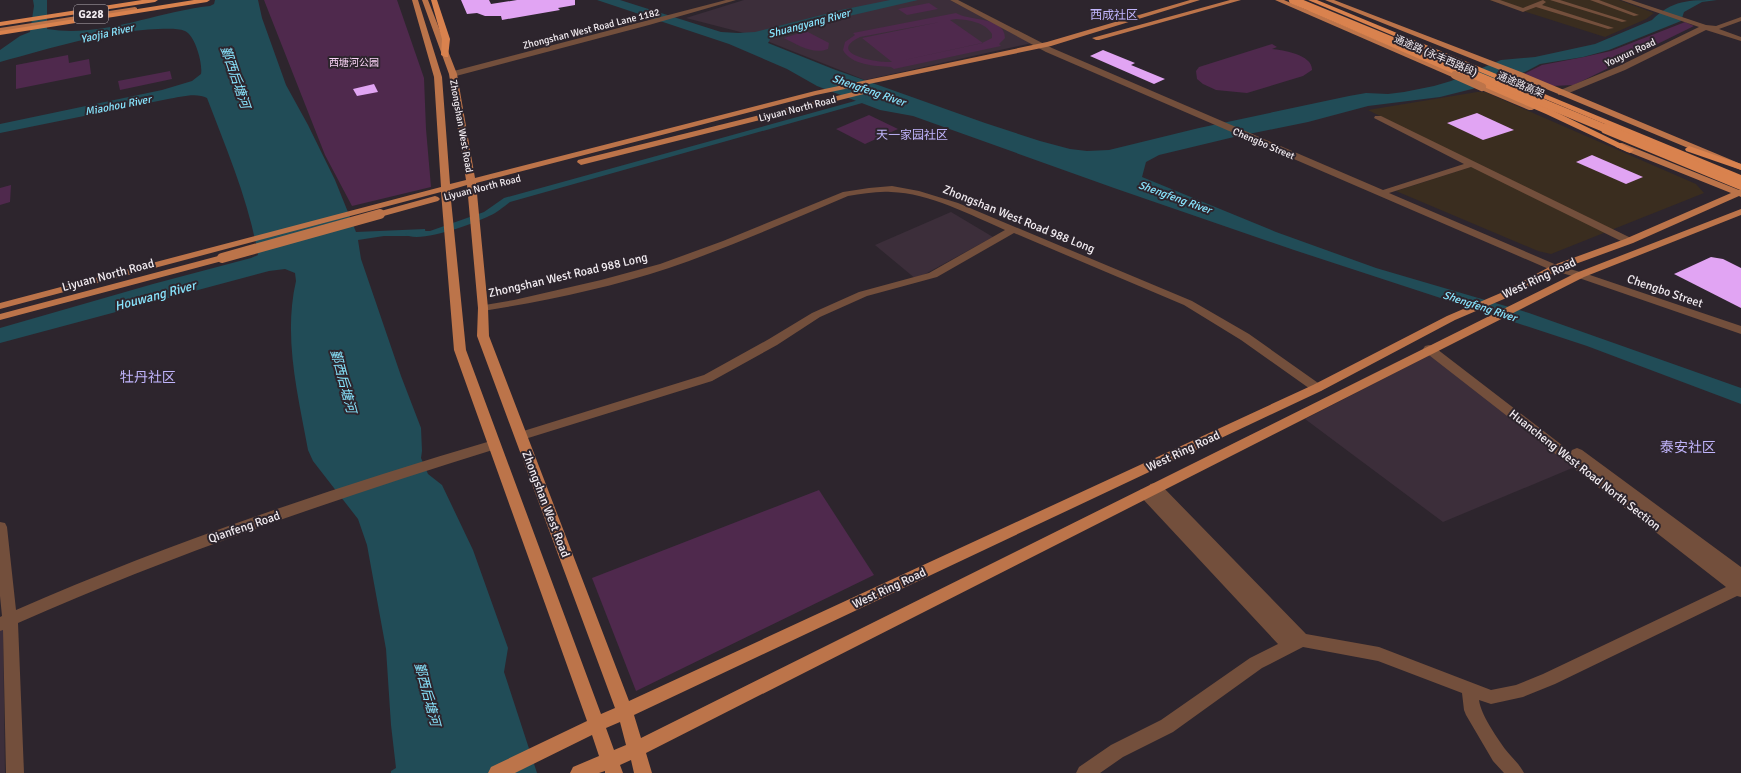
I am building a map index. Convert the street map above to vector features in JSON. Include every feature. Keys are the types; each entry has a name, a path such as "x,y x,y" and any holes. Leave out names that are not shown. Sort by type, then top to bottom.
{"highway":[{"path":"0,22 118,0"},
{"path":"43,13 137,0"},
{"name":"G228","path":"0,22 158,0"},
{"name":"G228","path":"0,30 182,0"},
{"path":"0,30 207,0"},
{"path":"434,0 446,39 445,55"},
{"path":"1292,0 1329,19 1549,112 1630,150"},
{"name":"通途路高架","path":"1292,0 1740,191"},
{"name":"通途路高架","path":"1311,0 1741,178"},
{"path":"1362,21 1424,40 1630,127 1741,167"}],"main road":[{"path":"0,22 147,0"},
{"path":"0,30 196,0"},
{"name":"Zhongshan West Road","path":"415,0 438,77 446,192 460,350 494,445"},
{"name":"Zhongshan West Road","path":"426,0 453,74 472,186 483,336 624,712 643,773"},
{"name":"Liyuan North Road","path":"472,186 815,93 1049,47 1197,0"},
{"name":"Liyuan North Road","path":"0,317 219,253 446,192 1238,0"},
{"name":"通途路 (永丰西路段)","path":"1278,0 1630,150 1740,191"},
{"name":"通途路 (永丰西路段)","path":"1328,0 1518,74 1741,167"},
{"name":"West Ring Road","path":"497,773 555,744 1317,388 1451,318 1507,294 1559,267 1629,241 1740,191"},
{"name":"West Ring Road","path":"579,773 612,767 635,750 1432,348 1580,275 1741,212"},
{"name":"Liyuan North Road","path":"0,306 219,253"},
{"path":"494,445 612,767"}],"street":[{"name":"Zhongshan West Road Lane 1182","path":"453,74 678,16 733,0"},
{"name":"Chengbo Street","path":"953,0 1049,47 1219,122 1559,267 1741,330"},
{"name":"Chengbo Street","path":"961,0 1049,47"},
{"path":"1493,0 1523,10 1548,0"},
{"path":"1524,0 1610,28"},
{"path":"1553,0 1624,21"},
{"path":"1593,0 1636,15"},
{"path":"1624,0 1687,19 1711,23 1741,39"},
{"path":"1636,0 1659,10"},
{"name":"Youyun Road","path":"1561,93 1622,68 1711,23 1741,11"},
{"path":"1718,28 1741,19"},
{"path":"1711,23 1718,28 1741,36"},
{"path":"1378,118 1629,241"},
{"name":"Chengbo Street","path":"1257,138 1386,191 1559,267"},
{"path":"1386,191 1472,164"},
{"name":"Zhongshan West Road 988 Long","path":"482,308 514,303 603,283 664,266 727,243 846,194 865,190 893,189 955,205 1188,303 1245,336 1317,388"},
{"path":"521,436 708,378 773,342 816,315 863,294 933,275 1014,229"},
{"name":"Huancheng West Road North Section","path":"1432,348 1740,586"},
{"name":"Qianfeng Road","path":"5,622 171,552 263,519 494,445"},
{"path":"1150,491 1296,643"},
{"path":"0,527 15,773"},
{"path":"1085,773 1117,751 1167,726 1256,663 1296,643 1379,654 1491,697 1517,692 1549,679 1740,586"},
{"path":"1469,688 1472,710 1499,755 1515,773"}],"shaded area":[{"path":"744,0 950,0 1032,43 865,80 752,35 686,18"},
{"path":"1489,0 1619,0 1654,13 1646,19 1605,37"},
{"path":"1477,92 1485,92 1696,184 1704,193 1551,254 1538,251 1396,191 1477,165 1368,110"},
{"path":"951,212 993,237 916,279 875,245"},
{"path":"1430,355 1577,466 1443,522 1305,419"},
{"path":"3,627 5,773 0,773 0,628"}],"green space":[{"name":"西塘河公园","path":"264,0 397,0 424,78 426,129 431,187 352,206 325,155"},
{"path":"929,3 938,9 907,15 898,9"},
{"path":"956,13 985,20 999,26 1003,31 1005,38 999,44 1001,46 894,69 891,67 857,62 847,55 843,50 845,42 855,35 853,33","holes":["956,19 981,24 989,30 992,34 992,38 983,43 950,20","940,22 862,38 892,62 866,59 851,53 848,48 851,43 860,37"]},
{"path":"1685,22 1694,26 1574,85 1552,86 1524,74 1542,65 1611,51"},
{"path":"806,31 829,43 828,49 822,51 811,50 784,38"},
{"path":"1272,44 1277,47 1272,49 1290,52 1303,57 1311,65 1312,70 1303,76 1247,93 1216,90 1203,84 1197,79 1196,71 1199,67"},
{"path":"68,55 69,63 89,59 91,74 16,89 16,65"},
{"path":"170,71 172,79 120,90 118,81"},
{"path":"869,115 898,129 865,144 836,129"},
{"path":"11,185 10,202 0,205 0,188"},
{"path":"819,490 874,575 636,691 592,578"}],"water":[{"path":"33,0 47,0 47,29 68,31 109,27 169,13 210,6 214,4 215,0 258,0 262,18 286,85 308,125 335,180 356,232 425,229 426,236 384,236 358,240 361,259 401,376 421,428 421,458 428,474 442,485 473,550 508,648 504,672 537,773 391,773 391,771 396,768 391,725 386,649 367,545 358,519 313,461 308,450 296,387 291,345 292,302 296,281 295,273 285,269 269,271 0,343 0,328 258,255 243,195 207,98 203,96 183,96 0,133 0,124 162,90 192,81 201,74 201,64 198,50 192,38 185,31 175,29 138,30 118,33 58,46 0,62 0,50 20,36 30,32 34,6"},
{"path":"597,0 620,0 721,32 738,33 755,32 841,10 890,0 918,0 832,20 771,38 768,43 833,69 985,123 1040,141 1070,149 1087,151 1109,150 1199,128 1349,96 1366,93 1388,94 1434,86 1451,81 1501,60 1535,57 1595,44 1652,20 1667,8 1682,2 1717,0 1702,2 1684,12 1681,21 1609,50 1583,57 1540,64 1525,72 1472,89 1440,97 1368,106 1308,122 1234,137 1159,155 1146,162 1142,177 1276,232 1376,268 1529,313 1741,388 1741,404 1587,346 1294,250 1114,188 913,116 880,110 817,86 787,69 729,44"}],"building":[{"path":"461,0 489,0 491,4 517,0 575,0 575,5 558,8 560,10 502,20 501,16 485,16 477,13 467,14"},
{"path":"1103,50 1135,63 1131,65 1165,79 1154,84 1090,56"},
{"path":"374,84 378,92 357,96 353,89"},
{"path":"1477,113 1514,130 1483,140 1447,123"},
{"path":"1592,155 1643,177 1626,184 1576,162"},
{"path":"1711,257 1723,259 1741,268 1741,308 1674,274"}],"waterway":[{"name":"Shengfeng River","path":"410,234 431,234 487,214 507,200 876,98"}],"district":[{"name":"西成社区","path":"1114,15"},
{"name":"天一家园社区","path":"912,135"},
{"name":"牡丹社区","path":"148,377"},
{"name":"泰安社区","path":"1688,447"}],"water label":[{"name":"Shuangyang River","path":"809,23"},
{"name":"Yaojia River","path":"107,33"},
{"name":"鄞西后塘河","path":"236,77"},
{"name":"Miaohou River","path":"118,105"},
{"name":"Houwang River","path":"155,295"},
{"name":"鄞西后塘河","path":"344,381"},
{"name":"鄞西后塘河","path":"428,694"}]}
